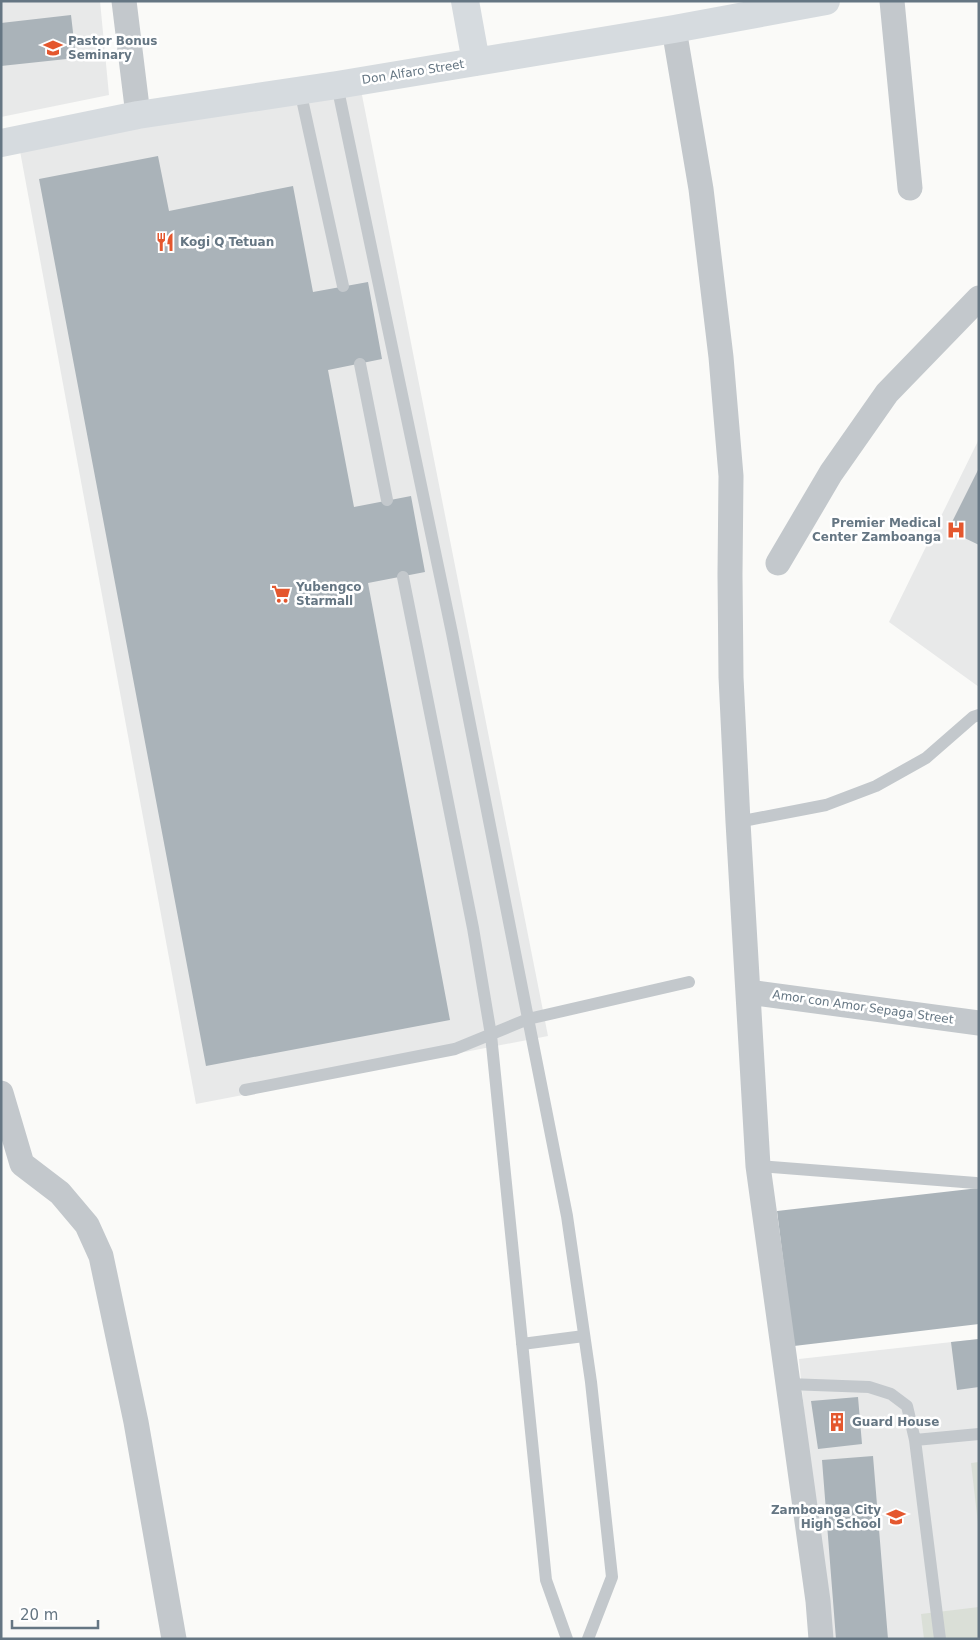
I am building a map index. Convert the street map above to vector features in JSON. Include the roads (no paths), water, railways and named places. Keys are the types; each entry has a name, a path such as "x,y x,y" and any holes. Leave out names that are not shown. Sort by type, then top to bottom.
{"main road":[{"path":"465,1 476,62"},
{"name":"Don Alfaro Street","path":"1,143 138,115 476,62 826,1"}],"street":[{"path":"124,1 138,115"},
{"path":"892,1 910,188"},
{"path":"674,29 701,189 726,416 730,476 731,676 758,1166 818,1602 821,1639"},
{"path":"778,563 831,473 887,393 979,298"},
{"name":"Amor con Amor Sepaga Street","path":"748,992 979,1023"},
{"path":"2,1098 12,1166 60,1193 87,1225 101,1256 136,1422 174,1639"}],"lane":[{"path":"337,85 450,623 567,1216 591,1382 612,1577 588,1639"},
{"path":"300,90 343,286"},
{"path":"360,364 387,500"},
{"path":"403,577 473,928 491,1035 546,1580 567,1639"},
{"path":"738,822 826,805 876,786 926,758 973,717 979,715"},
{"path":"245,1090 455,1049 528,1019 689,982"},
{"path":"758,1166 976,1183"},
{"path":"522,1344 584,1336"},
{"path":"788,1384 869,1387 890,1394 907,1406 915,1440 940,1639"},
{"path":"915,1440 979,1434"}],"place":[{"name":"Pastor Bonus Seminary","path":"53,48"},
{"name":"Kogi Q Tetuan","path":"165,242"},
{"name":"Premier Medical Center Zamboanga","path":"956,530"},
{"name":"Yubengco Starmall","path":"281,594"},
{"name":"Guard House","path":"837,1422"},
{"name":"Zamboanga City High School","path":"896,1517"}]}
